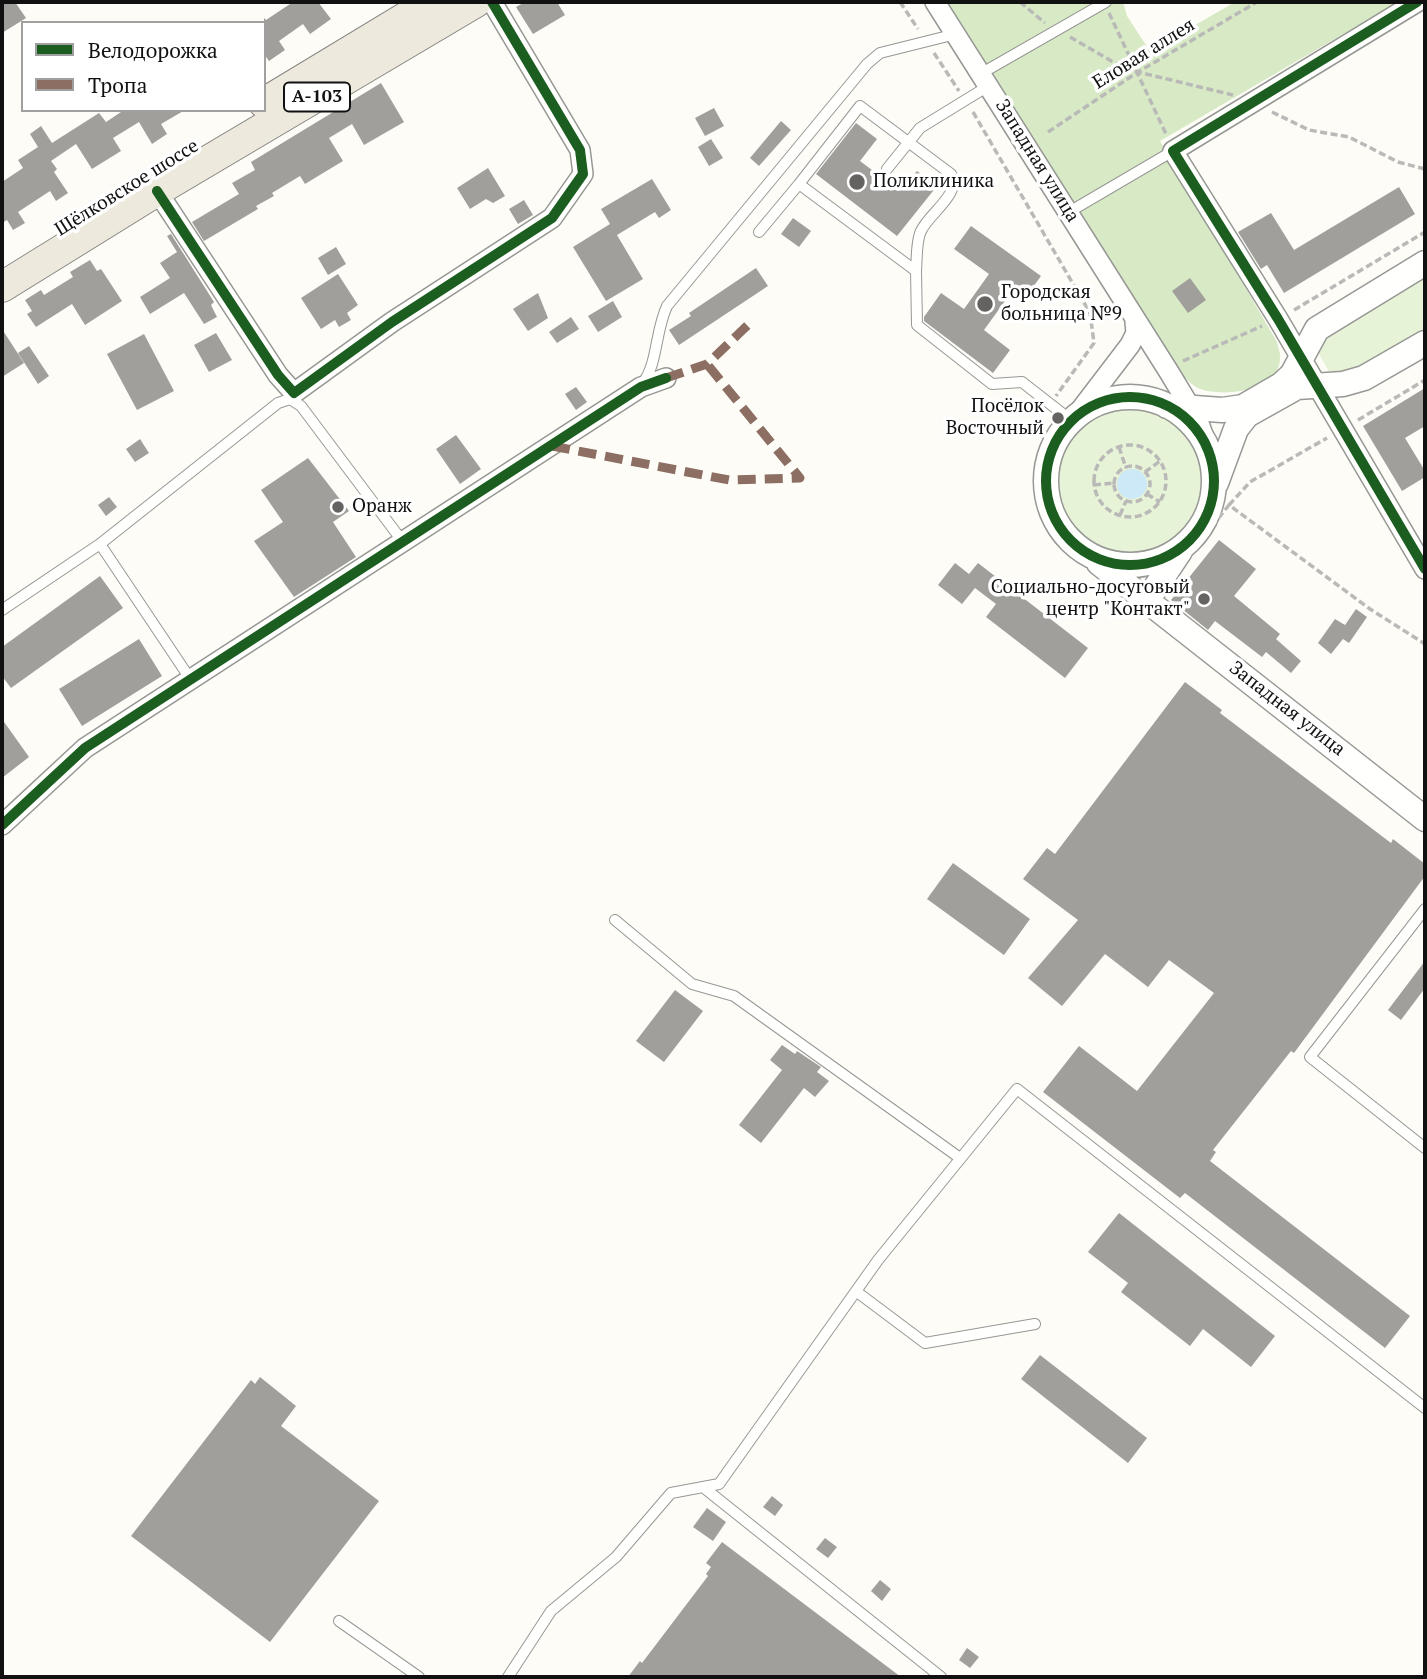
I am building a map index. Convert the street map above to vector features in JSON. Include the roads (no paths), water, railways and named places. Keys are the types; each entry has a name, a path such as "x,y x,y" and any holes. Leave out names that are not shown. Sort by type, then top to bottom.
{"main road":[{"name":"А-103","path":"266,102 431,2"},
{"name":"Щёлковское шоссе","path":"2,287 157,191 476,2"},
{"name":"Щёлковское шоссе","path":"2,266 250,112"}],"street":[{"path":"157,191 278,375 294,393 392,322 552,218 583,174 580,150 492,2"},
{"name":"Западная улица","path":"935,2 1069,212 1135,322 1178,406"},
{"path":"1417,2 1173,151 1278,319 1425,569"},
{"path":"1072,421 1096,404 1119,398 1222,410 1243,407 1281,386 1292,374 1317,329 1425,263"},
{"path":"1072,421 1130,345 1136,333 1135,322"},
{"path":"1148,599 1221,501 1225,454 1236,429 1247,415 1287,390 1343,384 1364,378 1425,343"},
{"path":"2,825 85,748 640,387 666,378"},
{"path":"1178,406 1208,450 1221,501"},
{"name":"Западная улица","path":"1072,421 1059,435 1049,457 1046,493 1059,527 1085,552 1425,819"},
{"path":"1085,552 1119,565 1143,564 1166,557 1191,544"}],"lane":[{"path":"887,169 920,128 965,100 986,79 1057,30 1105,2"},
{"path":"640,387 653,364 655,337 667,306 867,64 880,53 957,34"},
{"path":"759,232 860,106 951,174 954,183 920,232 916,271 917,325 992,384 1022,382 1072,421"},
{"path":"1069,212 1173,151"},
{"path":"799,184 916,271"},
{"path":"2,610 100,544 278,403 294,399 403,542"},
{"path":"100,544 191,680"},
{"path":"1425,909 1310,1057 1425,1147"},
{"path":"615,920 692,985 734,996 960,1158"},
{"path":"508,1677 551,1611 616,1557 671,1493 719,1484 878,1259 1017,1088 1425,1408"},
{"path":"857,1292 925,1343 1035,1324"},
{"path":"703,1487 941,1677"},
{"path":"340,1621 419,1677"}],"water":[{"path":"1132,469 1143,473 1147,484 1143,495 1132,499 1121,495 1117,484 1121,473"}],"place":[{"name":"Поликлиника","path":"857,182"},
{"name":"Городская больница №9","path":"985,304"},
{"name":"Посёлок Восточный","path":"1058,418"},
{"name":"Оранж","path":"338,507"},
{"name":"Социально-досуговый центр \"Контакт\"","path":"1204,599"}]}
